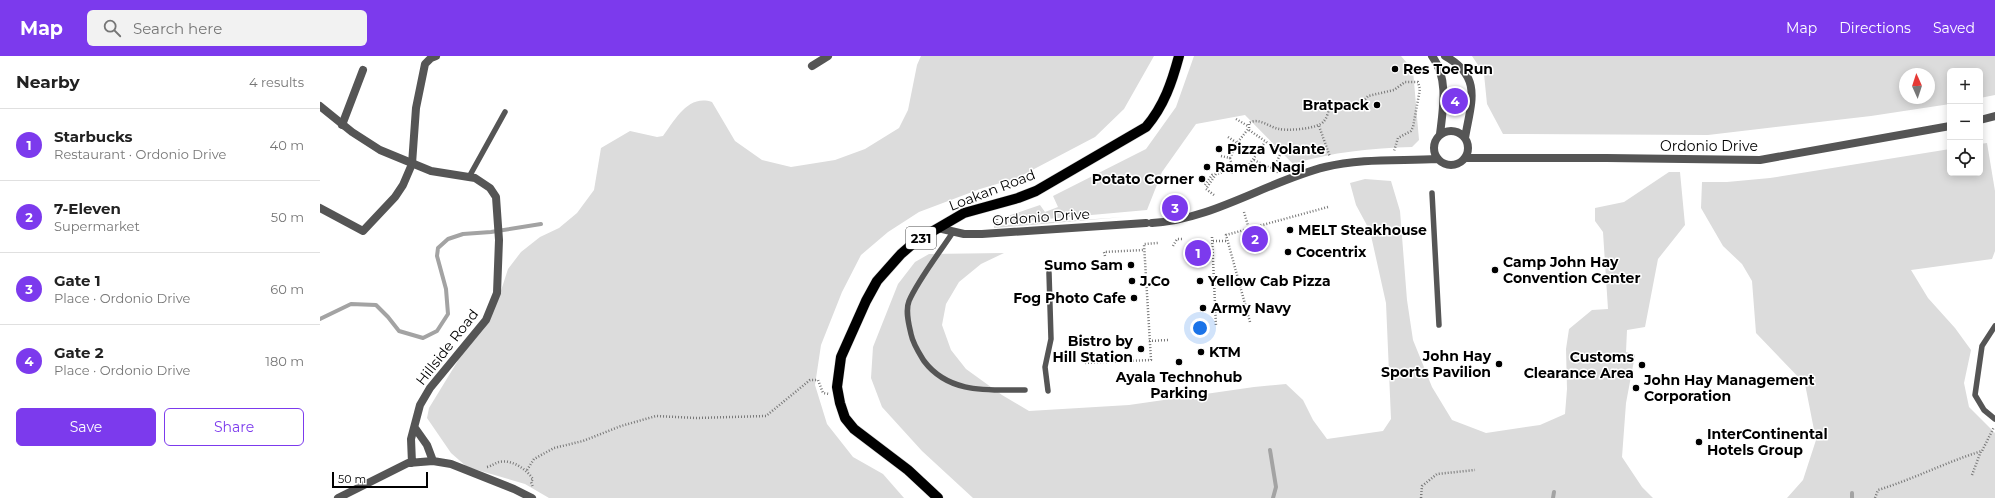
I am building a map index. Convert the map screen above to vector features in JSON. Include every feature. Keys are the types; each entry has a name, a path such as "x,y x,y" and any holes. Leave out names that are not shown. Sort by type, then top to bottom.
{"main road":[{"name":"Loakan Road","path":"938,498 908,470 854,429 842,410 837,387 841,357 866,301 877,281 901,254 916,241 964,213 1018,198 1036,190 1135,135 1146,127 1156,115 1166,97 1179,56"}],"street":[{"path":"320,208 364,231 395,197 403,185 412,164 416,108 425,64 431,58 436,56"},
{"path":"812,66 828,56"},
{"path":"1432,56 1440,70 1442,86 1443,102 1440,134"},
{"path":"1445,56 1458,63 1471,82 1465,138 1469,148 1465,158"},
{"path":"342,125 363,70"},
{"name":"Hillside Road","path":"320,106 342,125 380,150 431,171 469,177 483,183 494,192 499,240 499,277 497,293 492,307 477,332 430,388 420,405 416,415 415,428 411,439 412,463"},
{"path":"1983,119 1995,116"},
{"name":"Ordonio Drive","path":"938,228 953,232 982,234 1149,223 1195,215 1325,167 1349,163 1437,159 1441,163 1451,166 1457,165 1465,158 1760,160 1947,127"},
{"path":"1437,159 1433,149 1436,138 1440,134 1451,131 1456,132 1465,138"},
{"path":"415,428 427,445 433,462"},
{"path":"338,498 381,476 412,463 433,462 451,464 514,489 532,498"}],"lane":[{"path":"469,177 505,112"},
{"path":"1432,192 1439,325"},
{"path":"953,232 908,302 908,322 912,340 931,370 944,381 961,387 983,390 1025,390"},
{"path":"1048,273 1051,339 1046,367 1048,391"},
{"path":"1995,326 1982,346 1975,395 1984,410 1995,419"}],"path":[{"path":"1231,175 1233,170 1230,158 1249,123 1256,121 1277,129 1289,130 1319,126 1324,121 1329,109 1362,103 1368,96 1394,90 1405,82 1418,82 1420,89 1413,127 1411,131 1398,138 1394,151"},
{"path":"1236,119 1265,142 1281,152 1276,167 1279,175"},
{"path":"1319,126 1330,158"},
{"path":"1228,137 1237,143"},
{"path":"1214,195 1205,188 1216,174 1247,166 1254,160 1265,142"},
{"path":"1221,156 1230,158"},
{"path":"1254,160 1270,168 1276,167"},
{"path":"1250,322 1226,235 1328,207"},
{"path":"1244,212 1249,229"},
{"path":"997,217 997,225"},
{"path":"1212,237 1216,326"},
{"path":"1174,246 1177,239 1182,239"},
{"path":"1213,241 1227,241"},
{"path":"1083,356 1083,363 1151,360 1144,244 1158,243"},
{"path":"1105,256 1104,252 1144,250"},
{"path":"1149,341 1168,340"},
{"path":"527,470 534,459 554,448 582,441 621,426 656,416 696,418 766,416 810,380 818,380 823,393 831,394"},
{"path":"1972,475 1995,425"},
{"path":"1875,498 1878,490 1897,484 1957,459 1982,451"},
{"path":"498,462 509,462 527,470 533,478"},
{"path":"1421,498 1422,486 1437,474 1475,470"}],"shaded area":[{"path":"921,56 1154,56 1124,109 1095,137 1017,178 980,189 919,212 888,232 861,255 842,292 821,345 815,385 827,424 853,457 883,474 904,498 549,498 525,484 467,467 451,453 427,418 429,408 462,354 483,330 498,300 508,269 521,252 540,237 559,228 577,213 594,190 601,148 630,131 657,137 663,136 683,110 689,105 703,101 712,102 735,141 762,160 791,167 835,160 865,149 899,128 908,110 917,65"},
{"path":"1194,56 1401,56 1413,70 1419,140 1412,147 1352,151 1323,156 1293,164 1245,115 1196,124 1162,172 1147,210 1002,223 1002,218 1040,205 1045,212 1058,207 1053,196 1146,149 1176,107"},
{"path":"1472,56 1995,56 1995,95 1983,97 1983,68 1947,68 1947,104 1871,116 1708,135 1503,134 1487,104 1484,74"},
{"path":"1987,143 1995,191 1995,251 1992,259 1911,270 1928,298 1955,328 1971,350 1964,383 1969,407 1995,433 1995,498 1787,498 1803,480 1816,440 1805,384 1756,333 1752,281 1742,264 1723,246 1701,208 1702,182 1727,182 1770,178 1947,149 1947,176 1983,176 1983,144"},
{"path":"1669,172 1680,172 1685,225 1658,259 1645,327 1627,330 1626,352 1635,355 1626,403 1622,457 1642,487 1653,498 973,498 922,451 882,407 871,378 873,347 898,284 915,262 929,254 1004,253 981,264 959,282 946,304 942,325 951,350 966,369 1002,395 1029,411 1129,405 1254,387 1286,384 1303,400 1313,420 1327,439 1383,431 1391,419 1386,303 1370,231 1356,205 1350,183 1365,179 1391,181 1400,211 1407,300 1413,340 1432,387 1452,420 1486,433 1540,425 1565,414 1567,389 1566,349 1569,329 1592,310 1608,309 1603,232 1595,221 1595,208 1624,202"},
{"path":"1124,217 995,228 994,228 994,226"}],"waterway":[{"path":"320,319 351,304 376,305 399,331 423,338 437,331 448,314 446,289 437,256 438,248 448,239 463,234 491,232 541,224"},
{"path":"1270,450 1276,487 1273,498"},
{"path":"1553,498 1554,492"},
{"path":"1852,493 1852,498"}],"place":[{"name":"Res Toe Run","path":"1395,69"},
{"name":"Gate 2","path":"1455,101"},
{"name":"Bratpack","path":"1377,105"},
{"name":"Pizza Volante","path":"1219,149"},
{"name":"Ramen Nagi","path":"1207,167"},
{"name":"Potato Corner","path":"1202,179"},
{"name":"Gate 1","path":"1175,208"},
{"name":"MELT Steakhouse","path":"1290,230"},
{"name":"7-Eleven","path":"1255,239"},
{"name":"Cocentrix","path":"1288,252"},
{"name":"Starbucks","path":"1198,253"},
{"name":"Sumo Sam","path":"1131,265"},
{"name":"Camp John Hay Convention Center","path":"1495,270"},
{"name":"J.Co","path":"1132,281"},
{"name":"Yellow Cab Pizza","path":"1200,281"},
{"name":"Fog Photo Cafe","path":"1134,298"},
{"name":"Army Navy","path":"1203,308"},
{"name":"Bistro by Hill Station","path":"1141,349"},
{"name":"KTM","path":"1201,352"},
{"name":"Ayala Technohub Parking","path":"1179,362"},
{"name":"John Hay Sports Pavilion","path":"1499,364"},
{"name":"Customs Clearance Area","path":"1642,365"},
{"name":"John Hay Management Corporation","path":"1636,388"},
{"name":"InterContinental Hotels Group","path":"1699,442"}]}
